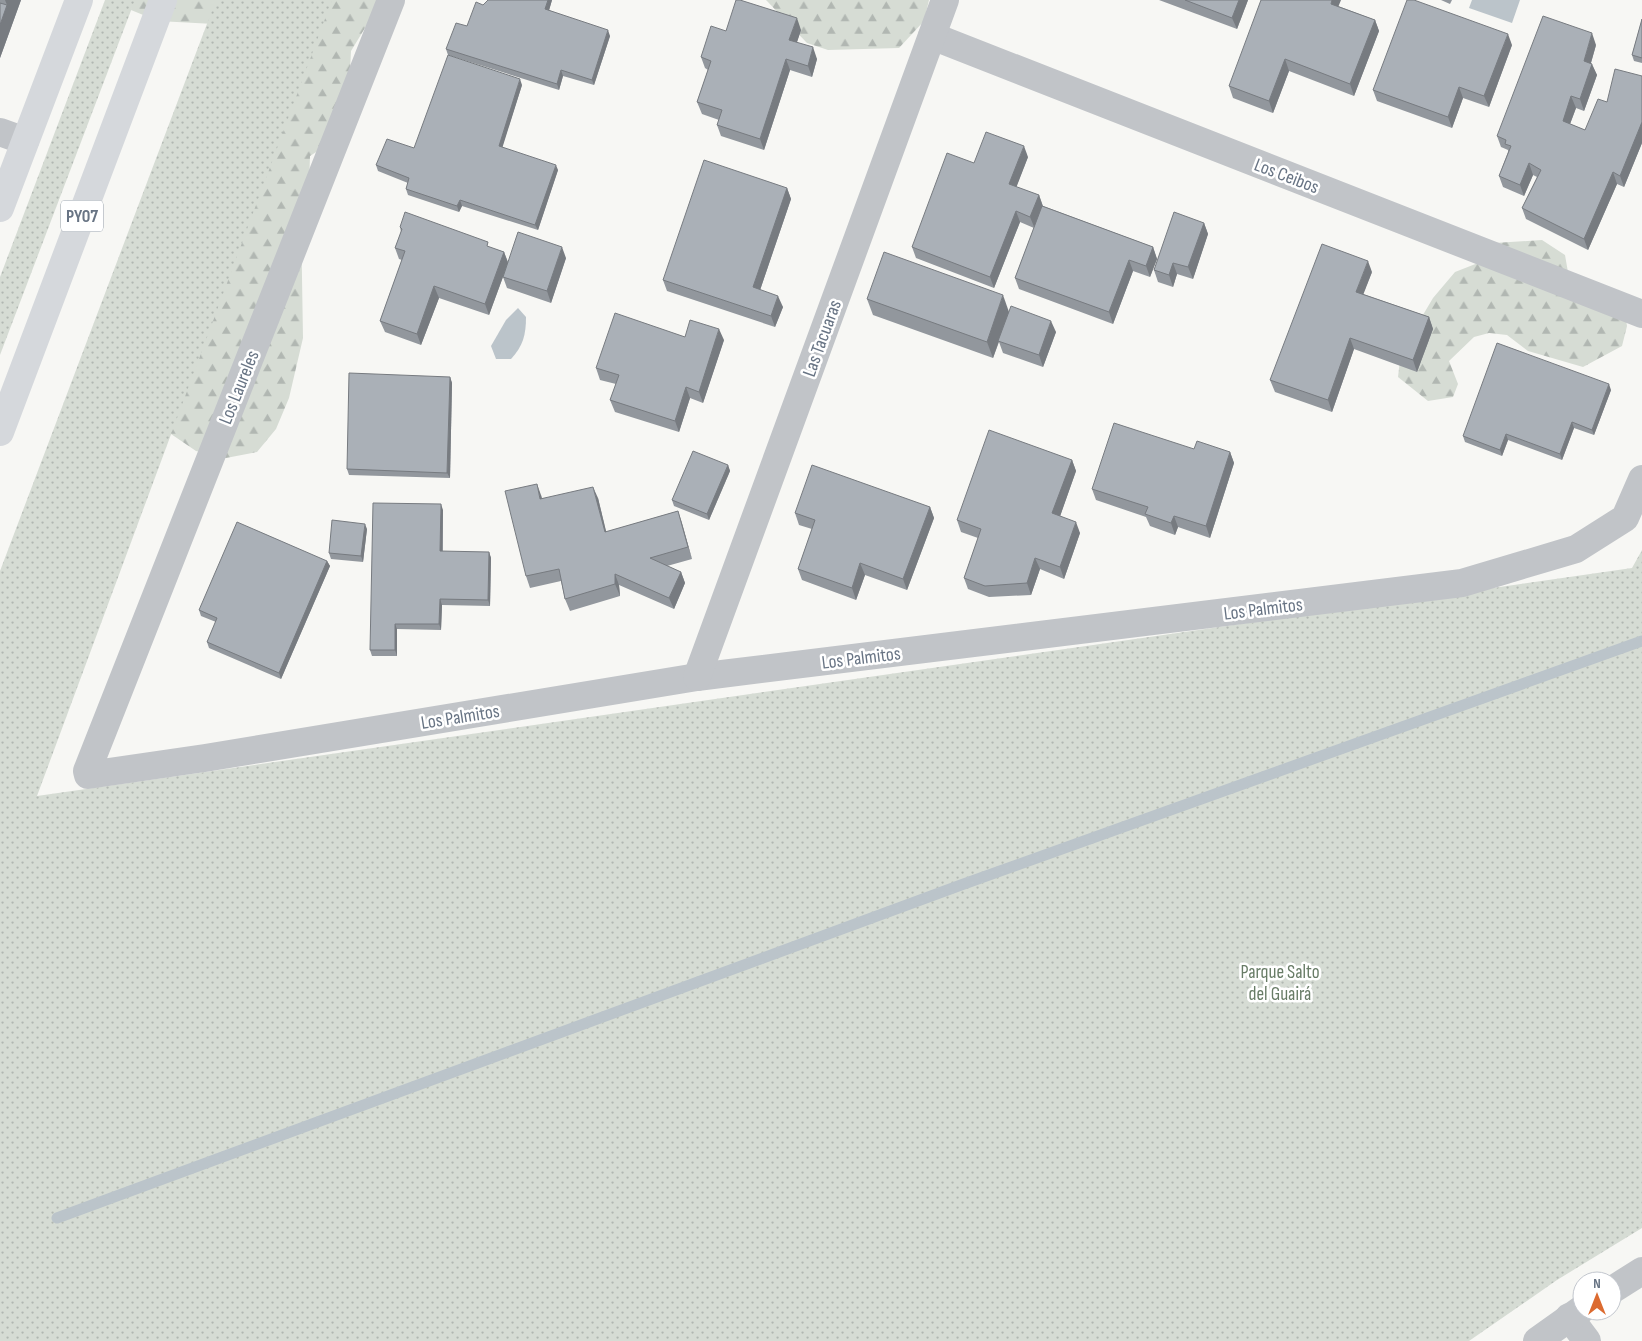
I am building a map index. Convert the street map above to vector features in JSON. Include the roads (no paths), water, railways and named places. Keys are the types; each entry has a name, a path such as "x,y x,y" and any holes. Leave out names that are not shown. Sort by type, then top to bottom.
{"highway":[{"path":"0,208 12,137 79,0"},
{"name":"PY07","path":"0,432 163,0"}],"street":[{"name":"Los Laureles","path":"88,775 87,771 390,0"},
{"name":"Las Tacuaras","path":"697,677 945,0"},
{"name":"Los Ceibos","path":"932,36 1642,314"},
{"name":"Los Palmitos","path":"88,775 186,761 697,677 1462,583 1576,549 1625,518 1642,479"},
{"path":"1622,1284 1642,1271"},
{"path":"1537,1341 1572,1316"},
{"path":"1579,1321 1587,1341"}],"waterway":[{"path":"57,1218 961,885 1642,641"}],"park label":[{"name":"Parque Salto del Guairá","path":"1280,982"}]}
